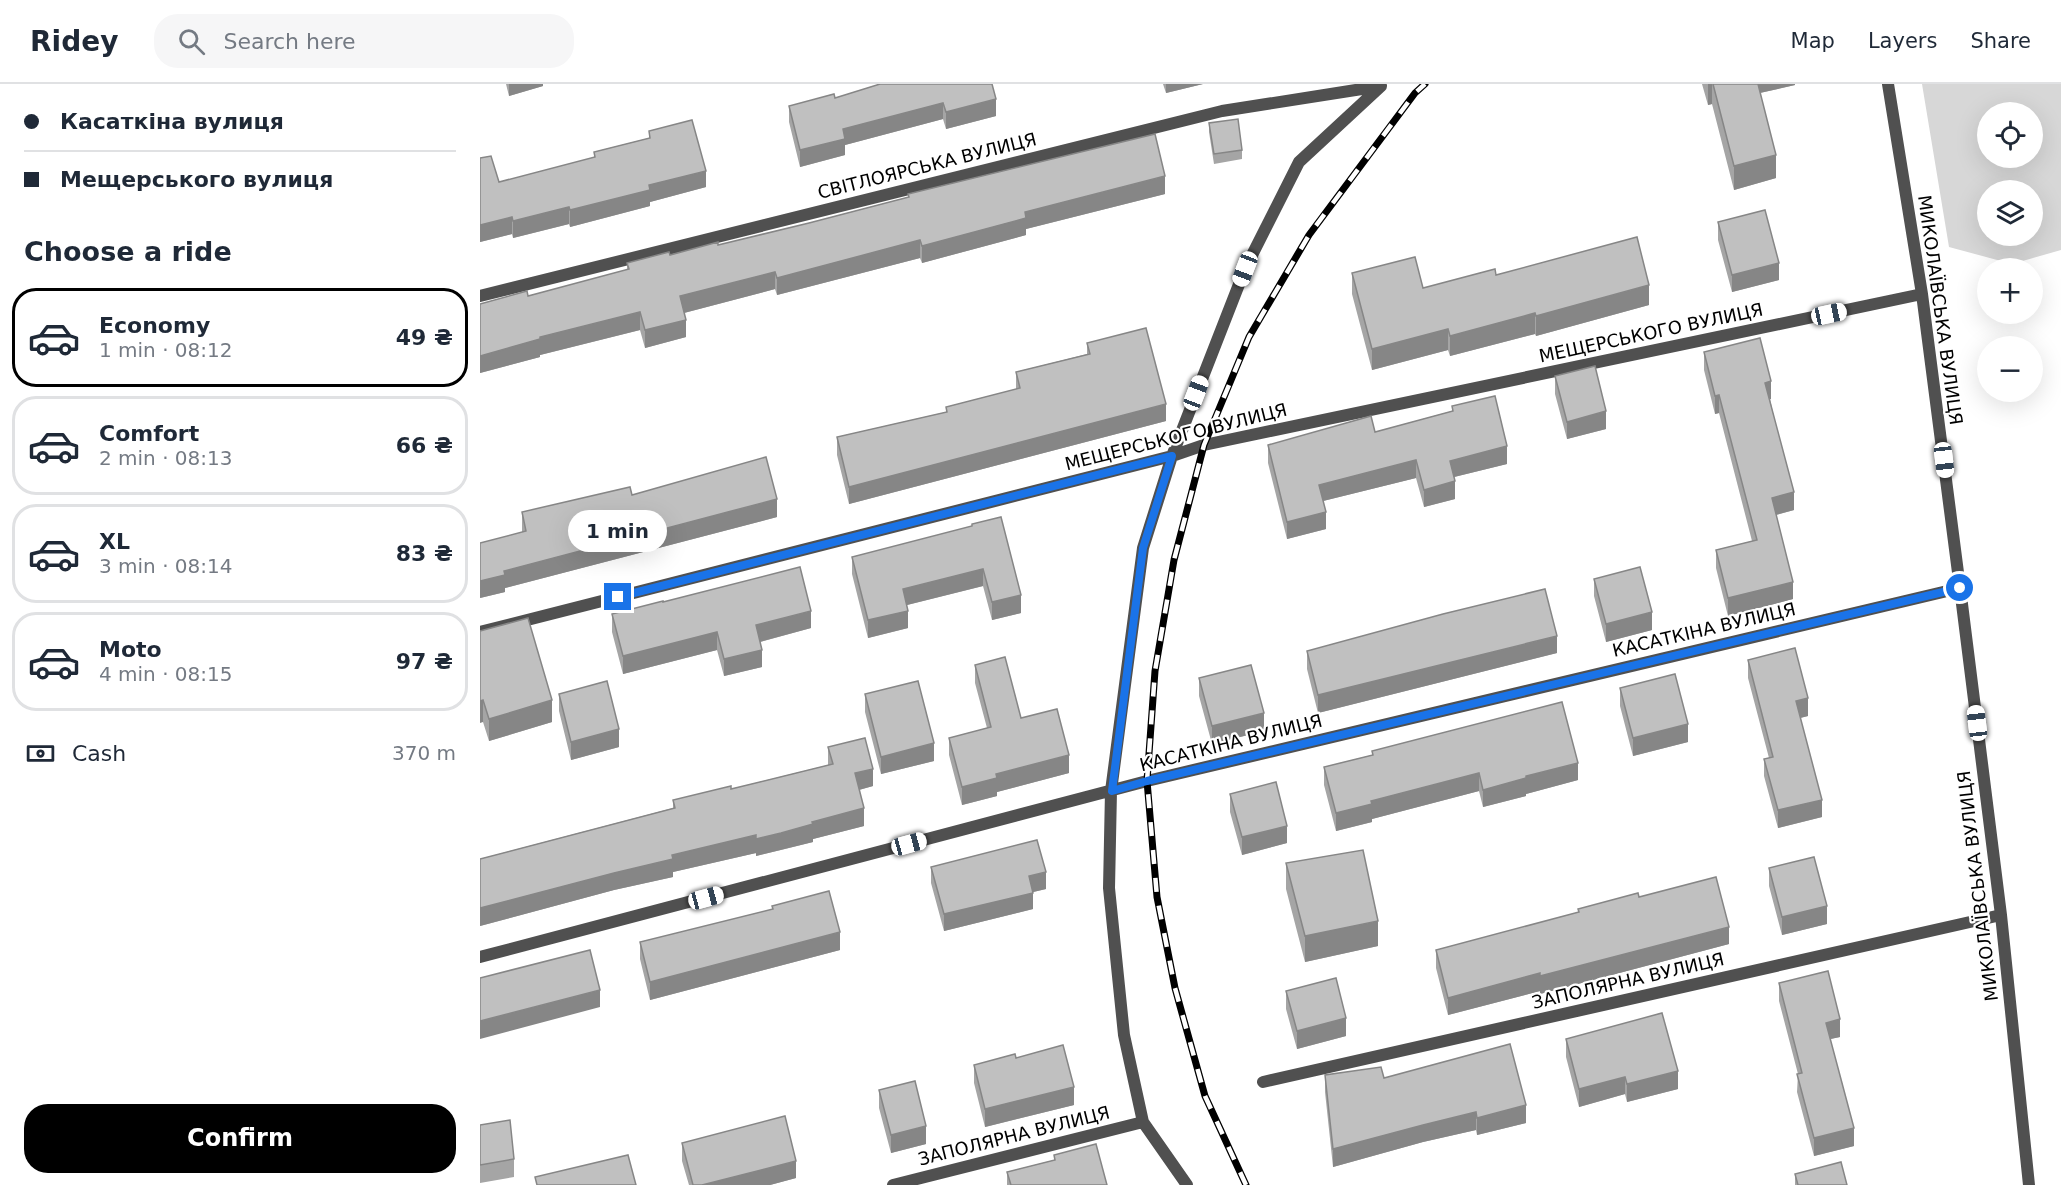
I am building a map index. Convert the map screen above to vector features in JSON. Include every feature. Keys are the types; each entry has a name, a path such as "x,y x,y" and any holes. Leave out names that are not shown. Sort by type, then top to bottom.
{"street":[{"name":"МИКОЛАЇВСЬКА ВУЛИЦЯ","path":"1888,84 1922,294 1960,588 2001,915 2029,1185"},
{"name":"СВІТЛОЯРСЬКА ВУЛИЦЯ","path":"480,296 1222,111 1383,85"},
{"path":"1188,1185 1143,1122 1124,1035 1109,888 1112,791 1143,548 1172,456 1245,269 1299,162 1383,85"},
{"name":"МЕЩЕРСЬКОГО ВУЛИЦЯ","path":"480,632 1172,456 1204,445 1922,294"},
{"name":"КАСАТКІНА ВУЛИЦЯ","path":"480,957 1147,781 1960,588"},
{"name":"ЗАПОЛЯРНА ВУЛИЦЯ","path":"1263,1082 2001,915"},
{"name":"ЗАПОЛЯРНА ВУЛИЦЯ","path":"892,1185 1143,1122"}],"shaded area":[{"path":"1922,84 2061,84 2061,250 2033,258 1990,258 1949,247"}],"building":[{"path":"880,84 992,84 996,99 946,112 943,103 843,129 845,139 800,150 789,106 834,94 835,98"},
{"path":"1713,84 1758,84 1776,155 1734,166"},
{"path":"1238,119 1242,150 1214,154 1209,123"},
{"path":"692,120 706,171 649,185 650,190 570,210 569,207 513,221 512,217 480,225 480,158 491,156 499,182 595,157 594,152 650,138 649,131"},
{"path":"1155,134 1165,176 1025,212 1026,218 922,246 920,240 777,278 775,272 680,296 686,320 645,330 640,312 540,337 540,339 480,356 480,304 527,291 528,296 629,269 627,263 669,252 670,255 718,242 718,245 809,223 909,197 908,194"},
{"path":"1765,210 1779,263 1732,275 1718,222"},
{"path":"1637,237 1649,285 1536,316 1535,313 1450,336 1448,329 1372,349 1352,273 1415,257 1423,288 1495,269 1496,275"},
{"path":"1146,328 1166,404 849,487 837,437 947,412 946,407 1020,388 1016,372 1090,354 1087,343"},
{"path":"1760,338 1771,381 1765,383 1794,492 1772,498 1793,582 1728,598 1716,550 1757,540 1719,395 1715,396 1704,352"},
{"path":"1595,366 1606,411 1567,422 1555,376"},
{"path":"1495,396 1507,446 1450,461 1455,481 1424,490 1416,460 1319,485 1326,512 1287,522 1268,445 1371,416 1375,432 1453,411 1452,406"},
{"path":"766,457 777,499 504,571 505,575 480,581 480,543 526,531 522,512 630,487 632,495"},
{"path":"1001,517 1021,595 992,602 983,569 903,589 908,611 868,620 852,557"},
{"path":"800,567 811,611 756,625 762,650 724,659 717,632 623,656 612,614"},
{"path":"1640,567 1652,612 1606,624 1594,579"},
{"path":"1545,589 1557,636 1318,695 1307,651"},
{"path":"528,618 552,700 489,719 483,700 480,701 480,631"},
{"path":"1795,648 1808,698 1796,701 1822,800 1778,810 1764,759 1773,757 1748,660"},
{"path":"1005,657 1021,718 1057,709 1069,755 996,774 997,778 962,787 949,738 991,727 975,665"},
{"path":"1251,665 1264,713 1212,726 1199,678"},
{"path":"1675,674 1688,724 1633,738 1620,688"},
{"path":"607,681 619,729 571,742 559,694"},
{"path":"918,681 934,743 881,757 865,694"},
{"path":"1562,702 1578,763 1483,790 1479,773 1371,801 1372,804 1336,813 1324,767 1373,755 1372,751"},
{"path":"865,738 873,769 855,773 864,808 781,833 756,839 756,835 672,855 673,859 480,908 480,859 675,808 673,800 731,786 731,789 833,764 828,747"},
{"path":"1276,782 1287,826 1242,837 1230,794"},
{"path":"1037,840 1046,872 1029,876 1033,893 944,914 931,867"},
{"path":"1363,850 1378,921 1305,936 1286,863"},
{"path":"1814,857 1827,906 1782,917 1769,868"},
{"path":"1716,877 1729,927 1448,998 1436,950 1579,912 1578,909 1638,893 1639,897"},
{"path":"829,891 840,932 650,982 640,942 773,909 772,906"},
{"path":"590,950 600,990 480,1021 480,978"},
{"path":"1828,971 1840,1019 1826,1023 1854,1128 1814,1138 1797,1074 1802,1073 1779,983"},
{"path":"1336,978 1346,1018 1297,1031 1286,991"},
{"path":"1662,1013 1678,1071 1627,1084 1625,1077 1579,1089 1566,1039"},
{"path":"1510,1044 1526,1105 1477,1118 1476,1112 1333,1149 1325,1075 1381,1067 1384,1078"},
{"path":"1063,1045 1074,1087 985,1109 974,1065 1015,1054 1016,1058"},
{"path":"915,1081 926,1126 891,1135 879,1090"},
{"path":"785,1116 796,1161 702,1185 693,1185 682,1143"},
{"path":"510,1120 514,1159 480,1165 480,1125"},
{"path":"1096,1144 1107,1185 1011,1185 1007,1172 1055,1160 1054,1155"},
{"path":"628,1155 636,1185 537,1185 535,1177"},
{"path":"1841,1162 1847,1185 1798,1185 1795,1174"}],"railway":[{"path":"1246,1185 1205,1096 1175,988 1157,897 1147,781 1155,671 1174,560 1204,445 1249,337 1309,235 1415,93 1425,84"}],"route":[{"path":"618,597 1172,456 1143,548 1112,791 1960,588"}]}
